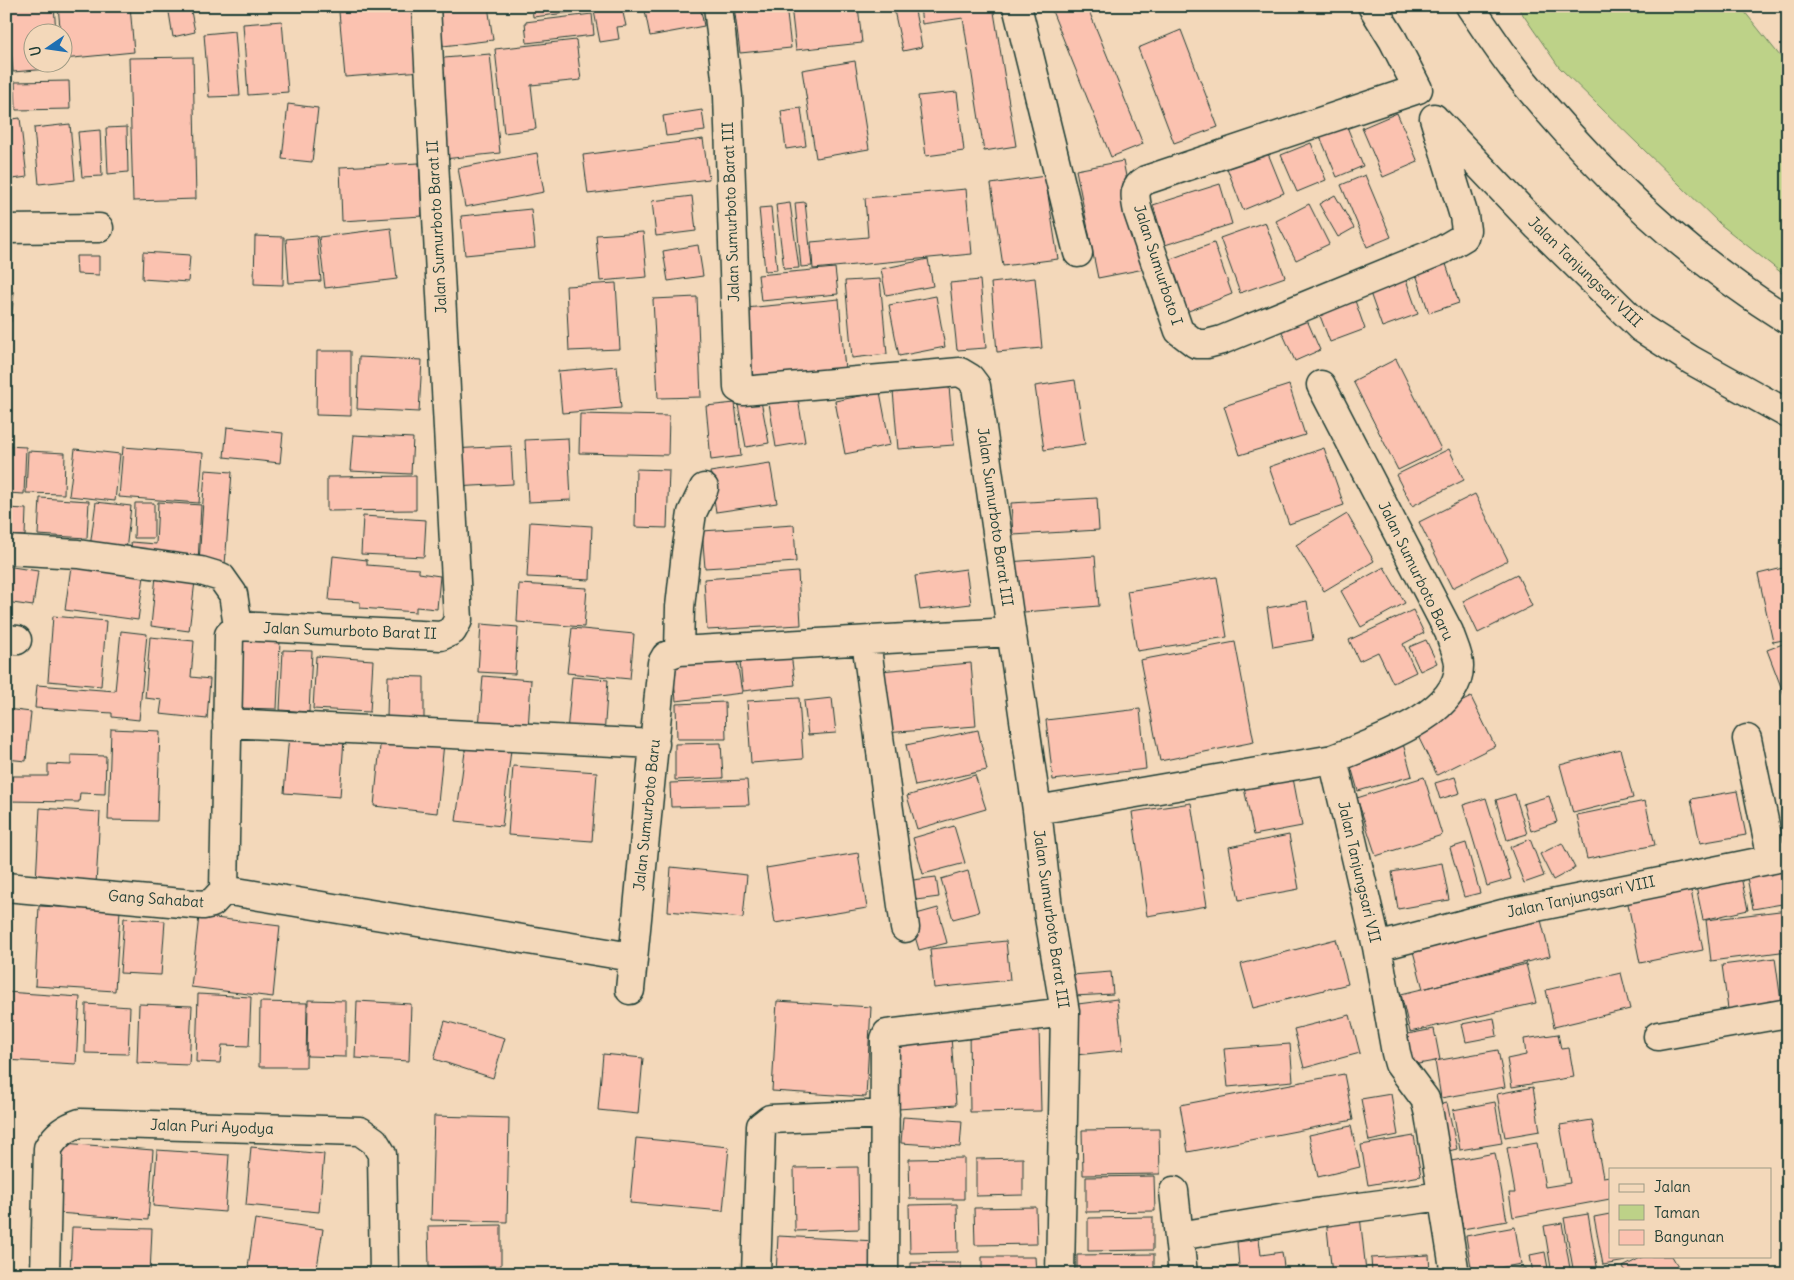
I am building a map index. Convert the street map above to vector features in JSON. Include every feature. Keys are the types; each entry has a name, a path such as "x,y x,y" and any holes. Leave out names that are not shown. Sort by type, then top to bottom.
{"main road":[{"name":"Jalan Sumurboto Barat II","path":"238,626 441,636 452,631 458,620 426,6"},
{"name":"Jalan Sumurboto Barat III","path":"718,6 728,96 738,388 743,392 960,372 970,378 976,386 1037,810 1049,917 1065,1012 1060,1274"},
{"path":"1017,6 1078,253"},
{"path":"1372,6 1394,40 1418,89"},
{"path":"1470,6 1519,76 1593,162 1674,238 1788,320"},
{"name":"Jalan Tanjungsari VIII","path":"1418,89 1434,118 1538,227 1641,328 1691,360 1788,414"},
{"name":"Jalan Sumurboto I","path":"1418,89 1156,177 1138,185 1135,193 1138,212 1179,331 1196,344 1207,344 1222,340 1442,250 1464,237 1466,230 1464,216 1434,118"},
{"path":"6,229 99,228"},
{"name":"Jalan Sumurboto Baru","path":"1321,385 1449,632 1459,664 1456,685 1438,706 1402,731 1333,759"},
{"path":"704,488 692,513 680,607 679,651 1011,632"},
{"path":"6,550 78,554 201,571 221,576 233,594 238,626 229,636 227,723 655,744"},
{"path":"866,641 905,928"},
{"name":"Jalan Sumurboto Baru","path":"630,990 662,663 666,656 679,651"},
{"name":"Gang Sahabat","path":"6,887 203,905 212,904 224,890 227,723"},
{"path":"1747,739 1780,857"},
{"path":"1037,810 1333,759"},
{"name":"Jalan Tanjungsari VII","path":"1333,759 1376,946 1396,1053 1399,1064 1425,1099 1454,1274"},
{"name":"Jalan Tanjungsari VIII","path":"1376,946 1502,914 1780,857"},
{"path":"224,890 632,957"},
{"path":"884,1274 885,1039 887,1034 1065,1012"},
{"path":"1658,1036 1788,1013"},
{"path":"756,1274 761,1126 764,1122 770,1119 886,1114"},
{"name":"Jalan Puri Ayodya","path":"45,1274 48,1148 56,1136 67,1127 80,1123 360,1131 374,1141 382,1154 384,1274"},
{"path":"1174,1190 1183,1274"},
{"path":"1179,1236 1322,1212 1442,1196"}],"green space":[{"path":"1517,6 1740,6 1788,66 1788,278 1720,224 1559,67"}],"building":[{"path":"7,6 54,6 55,22 22,22 22,71 13,72"},
{"path":"58,6 130,6 134,52 72,58 72,22 60,22"},
{"path":"168,6 190,6 195,32 173,37"},
{"path":"417,6 422,71 345,77 339,12"},
{"path":"438,6 488,6 493,40 443,46"},
{"path":"532,6 574,6 575,12 533,17"},
{"path":"593,6 641,6 642,9 623,13 626,26 617,27 619,39 600,42"},
{"path":"644,6 700,6 704,26 650,36"},
{"path":"734,6 786,6 791,48 740,53"},
{"path":"791,6 858,6 862,43 796,50"},
{"path":"893,6 914,6 922,47 903,51"},
{"path":"920,6 993,6 1016,146 984,151 963,18 922,24"},
{"path":"1050,6 1087,6 1143,144 1111,157"},
{"path":"592,14 594,35 527,43 525,22"},
{"path":"282,21 288,92 248,95 243,24"},
{"path":"1181,30 1218,127 1174,143 1138,48"},
{"path":"235,31 240,96 209,97 204,34"},
{"path":"576,40 581,80 531,85 536,129 504,133 495,49"},
{"path":"490,54 500,153 444,159 433,59"},
{"path":"193,57 196,199 133,201 129,58"},
{"path":"855,61 869,149 816,158 802,70"},
{"path":"69,81 70,109 16,110 15,82"},
{"path":"957,92 964,151 926,156 918,96"},
{"path":"288,104 318,108 312,162 282,159"},
{"path":"801,108 806,146 786,149 781,111"},
{"path":"702,110 705,131 666,136 663,116"},
{"path":"1397,113 1418,162 1383,177 1362,128"},
{"path":"1343,117 1363,166 1337,177 1316,127"},
{"path":"20,118 27,177 6,180 6,120"},
{"path":"70,124 75,180 39,184 34,128"},
{"path":"127,127 128,172 108,174 106,128"},
{"path":"100,130 102,176 82,177 78,132"},
{"path":"703,139 709,179 588,194 583,155"},
{"path":"1311,143 1326,180 1297,192 1281,155"},
{"path":"1267,151 1284,193 1243,210 1227,168"},
{"path":"537,153 544,192 465,207 458,168"},
{"path":"1123,161 1144,269 1098,278 1076,170"},
{"path":"419,163 422,216 342,221 340,167"},
{"path":"1365,175 1391,237 1367,247 1341,185"},
{"path":"1045,176 1058,259 1003,266 991,184"},
{"path":"1220,184 1232,224 1165,245 1153,205"},
{"path":"966,189 972,254 813,269 811,242 868,237 865,198"},
{"path":"1335,195 1354,228 1338,237 1319,204"},
{"path":"692,196 696,231 656,236 652,201"},
{"path":"805,202 812,266 801,267 795,203"},
{"path":"790,203 799,268 784,269 776,205"},
{"path":"1309,204 1329,244 1296,260 1276,221"},
{"path":"771,207 777,270 765,271 759,208"},
{"path":"531,209 535,248 465,255 461,216"},
{"path":"1265,222 1285,277 1240,293 1220,238"},
{"path":"391,228 397,279 325,288 319,237"},
{"path":"643,232 647,277 600,281 596,235"},
{"path":"255,236 284,237 283,285 254,284"},
{"path":"317,236 321,281 289,283 286,239"},
{"path":"1214,243 1232,294 1186,312 1168,260"},
{"path":"698,245 703,276 668,281 663,251"},
{"path":"143,252 190,255 188,282 142,279"},
{"path":"76,256 99,256 99,275 77,274"},
{"path":"928,259 933,286 886,295 881,269"},
{"path":"1446,264 1459,303 1429,313 1416,274"},
{"path":"835,268 838,294 761,301 758,275"},
{"path":"1405,277 1418,314 1382,327 1369,290"},
{"path":"1035,278 1042,348 997,352 991,283"},
{"path":"880,279 887,354 852,358 845,281"},
{"path":"980,280 986,348 957,350 950,283"},
{"path":"616,283 620,349 569,351 566,286"},
{"path":"6,292 14,292 11,322 6,322"},
{"path":"1353,295 1365,329 1330,342 1317,308"},
{"path":"936,296 945,347 899,356 889,305"},
{"path":"697,297 701,397 658,398 653,299"},
{"path":"839,299 845,370 753,378 746,308"},
{"path":"1303,311 1320,350 1295,361 1278,323"},
{"path":"317,351 351,351 351,416 316,415"},
{"path":"359,357 422,360 419,412 357,409"},
{"path":"1396,359 1441,449 1398,470 1353,381"},
{"path":"617,366 621,408 562,413 558,371"},
{"path":"1075,380 1085,444 1044,450 1035,386"},
{"path":"1289,385 1305,435 1240,455 1224,406"},
{"path":"949,386 954,445 898,449 893,391"},
{"path":"797,392 805,442 776,447 768,397"},
{"path":"880,392 890,445 845,454 835,401"},
{"path":"761,401 769,443 746,447 738,405"},
{"path":"735,403 741,456 711,460 706,406"},
{"path":"580,414 669,416 668,455 579,453"},
{"path":"227,427 283,433 280,463 224,457"},
{"path":"353,435 413,438 411,474 350,471"},
{"path":"568,438 571,500 528,502 525,440"},
{"path":"6,446 26,447 24,494 6,493"},
{"path":"511,446 513,484 453,487 451,449"},
{"path":"123,447 203,453 199,503 119,497"},
{"path":"1324,448 1344,505 1289,524 1269,467"},
{"path":"75,449 120,454 115,501 69,496"},
{"path":"1449,449 1464,480 1412,506 1396,475"},
{"path":"28,451 65,453 64,494 26,493"},
{"path":"770,463 777,503 716,512 710,472"},
{"path":"636,469 669,470 667,528 635,527"},
{"path":"205,470 232,472 225,565 199,563"},
{"path":"416,476 416,510 327,511 327,477"},
{"path":"1475,494 1508,560 1452,588 1419,522"},
{"path":"40,498 89,501 87,538 38,535"},
{"path":"1097,498 1099,530 1013,535 1011,503"},
{"path":"96,502 131,506 126,551 90,547"},
{"path":"158,502 201,505 198,563 132,551 131,542 156,544"},
{"path":"135,503 154,503 154,538 134,538"},
{"path":"6,508 26,509 25,536 6,535"},
{"path":"1347,514 1374,561 1324,591 1296,545"},
{"path":"363,516 426,520 424,557 361,554"},
{"path":"530,522 592,526 590,580 527,577"},
{"path":"794,525 796,562 705,568 702,531"},
{"path":"1788,541 1788,569 1782,543"},
{"path":"333,556 367,560 367,565 419,569 419,573 440,576 437,609 416,607 416,612 360,608 360,602 329,600"},
{"path":"1095,556 1099,606 1011,613 1007,562"},
{"path":"72,559 145,569 138,620 65,610"},
{"path":"6,566 38,571 33,606 6,602"},
{"path":"1384,567 1405,603 1361,627 1341,591"},
{"path":"1783,568 1788,591 1788,639 1773,642 1758,574"},
{"path":"966,569 971,604 920,610 915,576"},
{"path":"798,572 801,625 707,630 704,579"},
{"path":"1517,574 1532,606 1478,633 1463,601"},
{"path":"156,576 195,581 189,631 151,626"},
{"path":"1217,577 1227,637 1137,651 1127,591"},
{"path":"519,584 587,588 584,627 517,622"},
{"path":"1307,601 1313,640 1273,647 1267,608"},
{"path":"1413,610 1424,633 1403,644 1416,672 1393,683 1378,652 1359,661 1349,640"},
{"path":"53,616 106,621 101,686 48,681"},
{"path":"481,624 518,627 515,674 478,672"},
{"path":"572,628 634,634 630,679 567,673"},
{"path":"121,631 147,634 139,720 112,717 112,713 35,708 37,685 115,691"},
{"path":"150,637 194,641 191,677 210,679 207,719 160,714 162,700 145,698"},
{"path":"241,640 280,641 277,709 238,708"},
{"path":"1426,640 1437,663 1420,671 1409,647"},
{"path":"1235,642 1254,742 1160,761 1140,660"},
{"path":"1788,642 1788,705 1767,650"},
{"path":"790,646 795,685 743,691 739,652"},
{"path":"283,650 312,651 309,712 280,710"},
{"path":"736,654 742,693 676,701 672,661"},
{"path":"316,656 373,660 370,712 313,709"},
{"path":"971,663 976,726 885,733 880,671"},
{"path":"388,676 424,677 424,719 387,718"},
{"path":"483,676 531,680 528,731 479,728"},
{"path":"572,677 608,680 604,736 567,732"},
{"path":"1471,697 1495,746 1437,775 1413,726"},
{"path":"799,698 803,759 751,763 747,701"},
{"path":"832,698 836,733 808,735 804,701"},
{"path":"725,702 726,739 677,739 676,704"},
{"path":"6,709 31,712 26,761 6,759"},
{"path":"1140,709 1146,769 1053,780 1046,720"},
{"path":"111,729 160,731 157,821 108,820"},
{"path":"978,730 987,770 915,786 906,745"},
{"path":"289,735 344,739 340,797 284,793"},
{"path":"381,736 444,743 437,813 374,806"},
{"path":"1402,740 1412,776 1358,791 1348,756"},
{"path":"721,743 723,778 675,780 675,744"},
{"path":"466,744 511,750 502,826 456,821"},
{"path":"1620,749 1633,798 1573,813 1560,765"},
{"path":"71,755 106,756 105,794 80,793 79,802 6,801 6,776 48,776 48,764 71,765"},
{"path":"513,766 597,772 592,841 508,835"},
{"path":"975,775 986,809 917,829 907,796"},
{"path":"1424,777 1442,835 1376,856 1357,798"},
{"path":"1455,777 1460,793 1440,799 1435,783"},
{"path":"1293,778 1302,826 1254,835 1244,788"},
{"path":"747,780 749,805 671,807 670,783"},
{"path":"1737,791 1746,835 1700,843 1691,799"},
{"path":"1515,794 1527,834 1507,840 1496,800"},
{"path":"1549,796 1557,822 1531,831 1523,804"},
{"path":"1486,798 1511,879 1487,886 1463,805"},
{"path":"1645,801 1655,845 1587,859 1577,815"},
{"path":"1191,803 1207,906 1147,916 1132,812"},
{"path":"40,808 100,812 96,885 36,881"},
{"path":"6,816 10,816 7,866 6,866"},
{"path":"954,826 965,863 923,874 913,838"},
{"path":"1289,835 1299,889 1239,900 1229,847"},
{"path":"1530,839 1544,876 1524,883 1510,847"},
{"path":"1466,843 1480,893 1464,897 1450,848"},
{"path":"1562,843 1575,868 1553,880 1540,854"},
{"path":"858,853 867,908 775,923 766,868"},
{"path":"1442,863 1449,900 1398,909 1392,872"},
{"path":"1788,864 1788,903 1753,909 1746,872"},
{"path":"671,867 747,875 743,918 668,911"},
{"path":"1739,867 1748,910 1703,920 1694,877"},
{"path":"968,871 979,912 953,919 941,879"},
{"path":"936,877 939,897 916,900 913,880"},
{"path":"1689,881 1703,950 1640,963 1626,894"},
{"path":"39,906 120,910 115,991 35,986"},
{"path":"938,908 947,943 919,950 909,916"},
{"path":"1538,908 1550,956 1423,989 1410,940"},
{"path":"1788,910 1788,951 1711,961 1706,920"},
{"path":"199,916 280,926 273,997 191,987"},
{"path":"124,918 165,921 161,975 120,973"},
{"path":"1336,939 1348,984 1253,1008 1241,964"},
{"path":"1006,941 1010,980 934,988 930,949"},
{"path":"1775,958 1781,1001 1728,1009 1722,965"},
{"path":"1526,964 1536,1003 1410,1032 1401,994"},
{"path":"1111,972 1113,994 1074,996 1072,975"},
{"path":"1621,973 1630,1009 1554,1027 1546,990"},
{"path":"6,992 80,997 76,1064 6,1060"},
{"path":"198,994 251,997 249,1046 222,1045 220,1063 196,1062"},
{"path":"1117,999 1123,1050 1076,1055 1070,1005"},
{"path":"308,1000 346,1001 346,1057 307,1056"},
{"path":"357,1001 411,1004 409,1061 355,1058"},
{"path":"777,1001 871,1007 866,1097 772,1091"},
{"path":"260,1002 307,1003 306,1067 259,1067"},
{"path":"86,1004 130,1007 128,1054 85,1053"},
{"path":"139,1004 192,1006 189,1065 137,1063"},
{"path":"1350,1015 1360,1053 1304,1068 1294,1029"},
{"path":"1494,1018 1497,1036 1466,1042 1462,1024"},
{"path":"445,1021 505,1038 493,1078 434,1059"},
{"path":"969,1028 1039,1028 1041,1111 970,1112"},
{"path":"1434,1029 1440,1060 1402,1067 1397,1036"},
{"path":"1558,1034 1561,1049 1569,1048 1574,1077 1512,1087 1507,1059 1526,1055 1524,1039"},
{"path":"951,1037 956,1105 898,1109 893,1042"},
{"path":"1290,1044 1293,1081 1228,1087 1224,1049"},
{"path":"1498,1050 1505,1087 1441,1098 1435,1061"},
{"path":"603,1054 643,1058 638,1114 598,1110"},
{"path":"1344,1074 1353,1120 1188,1152 1180,1105"},
{"path":"1533,1087 1540,1131 1505,1137 1497,1094"},
{"path":"1391,1094 1398,1135 1369,1141 1361,1099"},
{"path":"1495,1102 1502,1143 1460,1150 1453,1110"},
{"path":"1447,1103 1457,1149 1440,1153 1431,1107"},
{"path":"434,1116 509,1118 507,1222 431,1220"},
{"path":"903,1117 962,1121 960,1147 901,1143"},
{"path":"1592,1120 1603,1177 1609,1176 1609,1199 1513,1217 1509,1193 1515,1193 1507,1148 1537,1143 1545,1187 1570,1183 1560,1125"},
{"path":"1351,1126 1360,1167 1318,1177 1309,1135"},
{"path":"1159,1129 1160,1174 1083,1175 1082,1130"},
{"path":"1414,1136 1421,1176 1368,1185 1361,1145"},
{"path":"636,1138 729,1147 723,1211 630,1203"},
{"path":"63,1143 153,1150 148,1220 58,1213"},
{"path":"251,1147 324,1154 319,1212 246,1205"},
{"path":"157,1150 229,1155 225,1212 153,1206"},
{"path":"1495,1153 1507,1221 1463,1229 1460,1209 1453,1210 1446,1172 1453,1171 1451,1161"},
{"path":"964,1158 964,1199 910,1199 909,1159"},
{"path":"1023,1158 1023,1195 976,1196 976,1159"},
{"path":"858,1167 859,1229 795,1231 794,1168"},
{"path":"1154,1176 1155,1211 1086,1212 1086,1177"},
{"path":"957,1204 958,1252 910,1253 909,1205"},
{"path":"1036,1207 1037,1244 975,1245 974,1208"},
{"path":"1588,1214 1598,1272 1574,1274 1564,1218"},
{"path":"1609,1214 1609,1258 1625,1258 1626,1261 1603,1265 1594,1217"},
{"path":"1360,1216 1366,1271 1332,1274 1326,1219"},
{"path":"1153,1217 1153,1250 1088,1251 1088,1218"},
{"path":"255,1219 323,1229 316,1274 247,1274"},
{"path":"1562,1223 1571,1274 1552,1274 1544,1226"},
{"path":"501,1225 501,1266 429,1267 428,1226"},
{"path":"72,1227 152,1229 150,1274 70,1274"},
{"path":"1515,1227 1521,1264 1472,1273 1466,1236"},
{"path":"778,1236 876,1241 875,1274 776,1274"},
{"path":"1259,1239 1261,1255 1282,1252 1285,1274 1225,1274 1224,1268 1239,1266 1237,1242"},
{"path":"1545,1252 1549,1274 1533,1274 1530,1255"},
{"path":"1154,1254 1154,1274 1077,1274 1077,1255"},
{"path":"1429,1255 1430,1274 1372,1274 1371,1258"},
{"path":"982,1257 1035,1257 1036,1274 982,1274"},
{"path":"1640,1258 1673,1258 1680,1270 1673,1274 1626,1274 1623,1267"},
{"path":"911,1263 961,1263 961,1274 911,1274"},
{"path":"1525,1268 1526,1274 1489,1274"}]}
